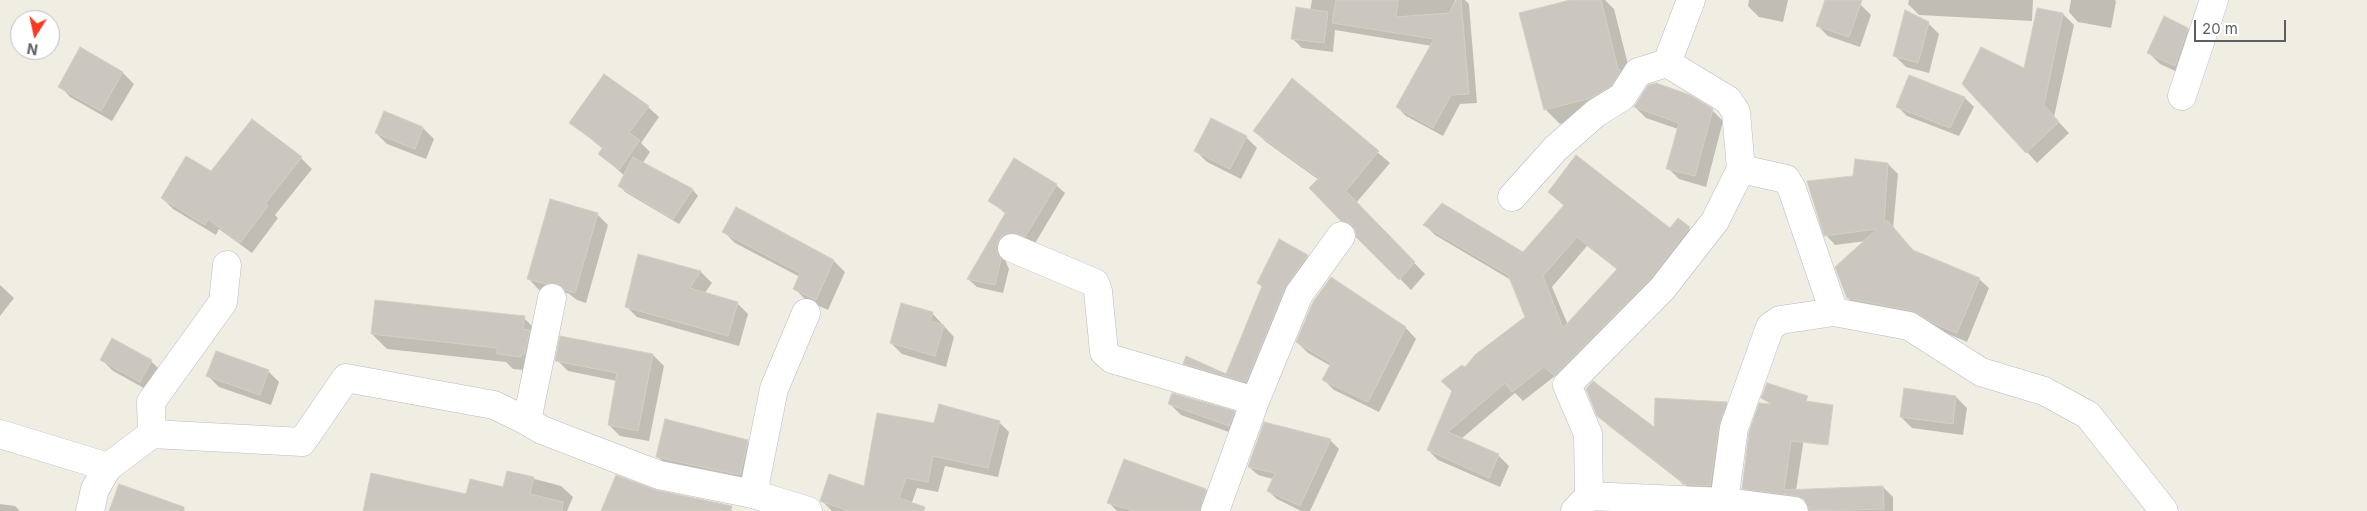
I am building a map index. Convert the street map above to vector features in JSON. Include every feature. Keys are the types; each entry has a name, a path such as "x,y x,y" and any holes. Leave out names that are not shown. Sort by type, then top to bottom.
{"street":[{"path":"1668,64 1691,0"},
{"path":"2182,96 2214,0"},
{"path":"1512,197 1556,148 1596,113 1622,98 1638,72 1668,64 1728,100 1736,112 1741,169 1714,221 1662,289 1567,385 1588,434 1582,503 1724,502 1794,511"},
{"path":"1741,169 1786,179 1792,189 1834,312"},
{"path":"1215,511 1255,401 1299,294 1341,236"},
{"path":"1012,248 1094,283 1098,291 1104,352 1112,359 1255,401"},
{"path":"152,434 151,402 223,302 226,265"},
{"path":"527,421 552,298"},
{"path":"1724,502 1734,428 1770,327 1780,320 1834,312 1909,326 1981,372 2044,391 2088,415 2164,511"},
{"path":"753,494 774,389 806,314"},
{"path":"90,511 95,489 108,467 152,434 302,442 346,378 494,406 542,430 659,475 753,494 808,511"},
{"path":"0,434 108,467"}],"building":[{"path":"1336,0 1398,0 1396,17 1449,13 1456,0 1461,0 1469,94 1451,95 1433,128 1396,107 1434,39 1332,23"},
{"path":"1570,0 1601,0 1618,69 1621,70 1611,86 1591,98 1544,110 1519,13"},
{"path":"1825,0 1862,0 1849,37 1816,26"},
{"path":"1296,7 1328,12 1324,43 1291,39"},
{"path":"2037,8 2063,13 2044,105 2059,122 2026,153 1962,84 1981,47 2024,68"},
{"path":"1905,10 1929,22 1918,63 1893,56"},
{"path":"2164,16 2188,28 2175,66 2147,53"},
{"path":"80,47 123,72 101,111 58,87"},
{"path":"604,74 649,106 629,133 640,140 619,170 598,154 603,147 569,123"},
{"path":"1909,75 1965,97 1950,128 1896,107"},
{"path":"1292,78 1379,151 1346,191 1415,262 1399,280 1356,237 1355,229 1351,224 1341,221 1309,188 1319,178 1253,131"},
{"path":"1656,83 1690,95 1713,109 1695,176 1666,169 1679,123 1634,107 1648,85"},
{"path":"384,111 423,127 415,149 375,133"},
{"path":"1211,118 1247,136 1230,169 1194,151"},
{"path":"252,119 302,157 265,204 268,206 240,243 208,219 205,225 161,198 186,156 211,171"},
{"path":"1576,155 1670,228 1678,218 1690,227 1650,279 1555,376 1544,367 1512,392 1505,383 1448,432 1499,454 1489,478 1427,450 1452,391 1441,381 1462,365 1465,367 1476,354 1525,317 1508,275 1423,225 1442,203 1523,252 1564,205 1548,192","holes":["1577,237 1617,269 1563,328 1543,276"]},
{"path":"633,157 693,189 673,219 618,186"},
{"path":"1014,158 1057,184 1025,237 1010,233 1003,235 998,242 997,250 1001,259 995,285 967,279 1006,212 988,201"},
{"path":"1855,159 1888,163 1884,223 1887,220 1913,250 1980,278 1957,333 1935,324 1912,311 1847,298 1835,267 1877,229 1824,236 1807,181 1853,176"},
{"path":"550,199 598,213 575,293 565,290 556,283 546,284 527,279"},
{"path":"736,207 834,260 816,300 793,289 800,273 722,232"},
{"path":"1279,239 1308,255 1285,288 1246,382 1183,364 1186,356 1226,374 1262,286 1257,283"},
{"path":"638,254 701,271 690,288 738,302 728,336 625,307"},
{"path":"1331,277 1406,327 1368,402 1322,380 1331,363 1296,342 1313,302"},
{"path":"375,300 525,316 523,329 530,330 524,355 521,354 521,357 497,354 497,348 371,334"},
{"path":"901,303 933,312 930,321 944,325 935,356 890,343"},
{"path":"560,336 653,354 638,431 608,425 617,373 555,361"},
{"path":"112,338 152,360 140,382 100,360"},
{"path":"216,351 269,370 260,395 206,376"},
{"path":"1593,381 1654,427 1655,398 1727,402 1719,426 1710,486 1682,484 1682,481 1597,416 1586,389"},
{"path":"1767,383 1808,396 1806,401 1833,405 1828,445 1791,441 1784,490 1883,486 1884,509 1809,511 1804,499 1796,496 1742,489 1749,432 1759,403 1771,404 1761,398"},
{"path":"1904,388 1956,396 1953,424 1900,417"},
{"path":"1172,393 1235,411 1229,426 1168,404"},
{"path":"939,404 1000,421 988,468 933,456 928,482 906,478 899,498 925,507 924,511 849,511 820,501 829,474 864,486 877,413 934,423"},
{"path":"665,419 748,440 740,475 656,457"},
{"path":"1264,422 1331,439 1300,506 1267,491 1275,473 1248,467"},
{"path":"1124,459 1206,489 1200,511 1134,511 1107,503"},
{"path":"507,471 534,477 530,494 563,502 562,511 363,511 371,473 466,494 470,479 503,487"},
{"path":"616,475 656,490 732,506 731,511 601,511"},
{"path":"119,484 184,507 184,511 109,511"}]}
